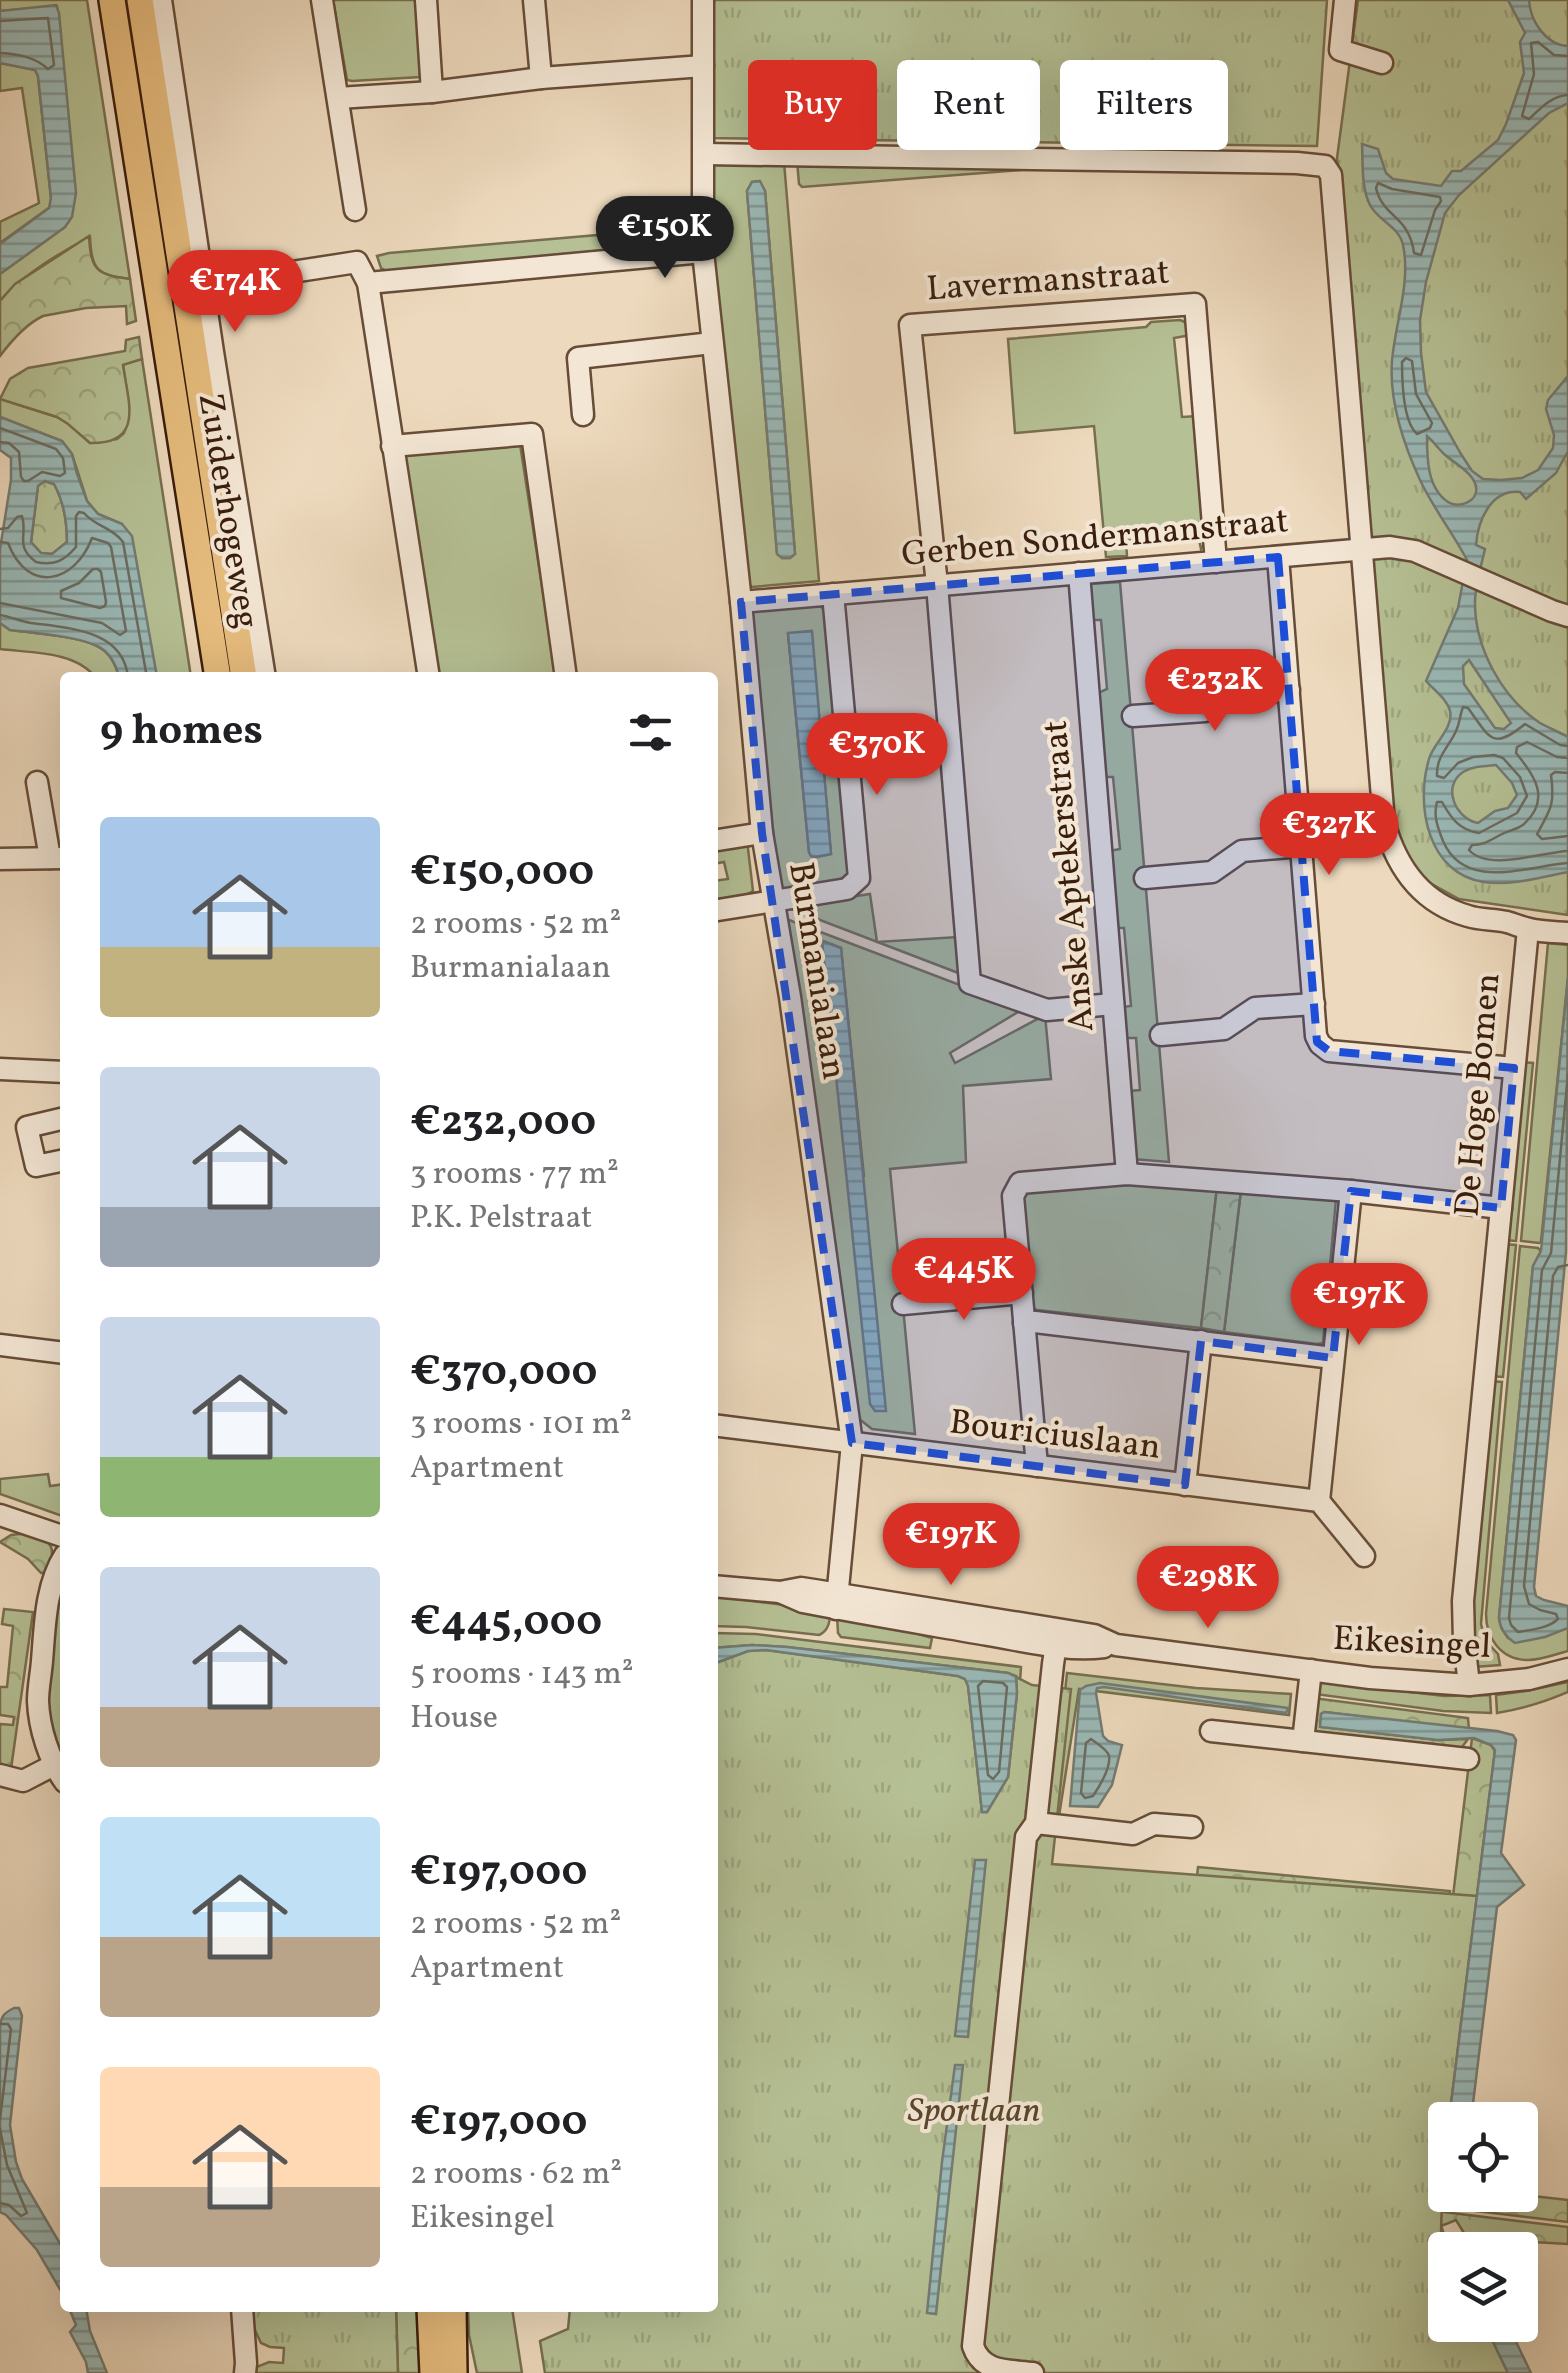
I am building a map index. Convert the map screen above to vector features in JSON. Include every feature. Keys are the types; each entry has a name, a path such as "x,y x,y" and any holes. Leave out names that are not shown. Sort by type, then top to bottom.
{"main road":[{"name":"Zuiderhogeweg","path":"112,0 217,672"},
{"name":"Zuiderhogeweg","path":"140,0 243,672"},
{"path":"430,2312 433,2373"},
{"path":"453,2312 454,2373"}],"street":[{"name":"Zuiderhogeweg","path":"161,0 263,672"},
{"path":"322,0 355,210"},
{"path":"426,0 432,92"},
{"path":"534,0 541,78"},
{"name":"Burmanialaan","path":"703,0 703,252 762,833 790,997 852,1443 837,1601"},
{"path":"1345,0 1340,50 1382,64"},
{"path":"338,98 702,66"},
{"path":"704,154 1325,166 1331,175 1384,822 1398,861 1421,891 1442,906 1469,917 1568,933"},
{"path":"368,283 703,252"},
{"path":"214,284 357,262 368,283 428,672"},
{"name":"Lavermanstraat","path":"937,585 910,325 1194,304 1216,562"},
{"path":"583,415 578,358 712,343"},
{"path":"392,446 532,434 565,672"},
{"name":"Gerben Sondermanstraat","path":"741,602 1390,547 1415,550 1568,616"},
{"path":"1278,556 1316,1036 1329,1050 1514,1068"},
{"name":"Anske Aptekerstraat","path":"1078,573 1127,1174"},
{"path":"937,585 970,983 1048,1010 1114,1004"},
{"path":"718,910 847,890 859,878 834,594"},
{"path":"1133,716 1204,711 1223,696 1289,690"},
{"path":"0,859 58,858 37,782"},
{"path":"718,840 762,833"},
{"path":"1146,878 1212,872 1242,851 1301,846"},
{"name":"De Hoge Bomen","path":"1469,1685 1463,1602 1528,929"},
{"path":"1160,1034 1224,1029 1255,1008 1314,1004"},
{"path":"0,1069 60,1072"},
{"path":"60,1119 27,1127 36,1166 60,1161"},
{"path":"1037,1466 1013,1196 1020,1183 1127,1174 1351,1191 1501,1208"},
{"path":"1351,1191 1319,1501 1364,1556"},
{"path":"902,1304 1022,1293"},
{"path":"1024,1323 1333,1358"},
{"path":"1185,1485 1201,1341"},
{"path":"0,1345 60,1352"},
{"name":"Bouriciuslaan","path":"718,1426 1319,1501"},
{"path":"0,1515 60,1535"},
{"path":"0,1776 23,1781 59,1773 42,1726 38,1700 46,1609 60,1566"},
{"name":"Eikesingel","path":"718,1587 780,1592 801,1588 837,1601 1057,1638 1092,1648 1116,1645 1370,1678 1469,1685 1529,1679 1568,1670"},
{"path":"1033,2373 991,2368 979,2360 973,2346 1026,1837 1036,1824 1057,1638"},
{"name":"Eikesingel","path":"1303,1741 1311,1670"},
{"path":"1210,1731 1468,1759"},
{"path":"1036,1824 1133,1834 1154,1824 1192,1828"},
{"path":"242,2312 245,2373"}],"highlighted area":[{"path":"1278,557 1317,1042 1329,1051 1514,1068 1501,1208 1351,1191 1333,1358 1201,1341 1185,1485 852,1443 762,833 741,602"}],"green space":[{"path":"0,0 87,0 130,279 110,276 98,269 90,237 42,265 0,301 0,274 65,227 57,6 0,11"},
{"path":"333,0 417,0 420,77 347,80"},
{"path":"708,0 1327,0 1317,146 1228,145 1228,60 1060,60 1060,143 1040,142 1040,60 897,60 897,141 877,140 877,60 748,60 748,139 706,138"},
{"path":"1358,0 1568,0 1568,915 1459,899 1412,873 1390,825 1337,158"},
{"path":"0,63 35,70 38,76 51,198 50,207 0,243 0,222 39,203 22,88 0,91"},
{"path":"797,160 1019,164 1021,170 802,187"},
{"path":"711,162 784,162 819,581 752,587 746,582 711,252","holes":["759,181 765,191 795,554 790,558 777,553 747,191 752,182"]},
{"path":"691,227 688,240 679,243 387,271 381,268 377,256 389,253"},
{"path":"89,236 91,256 98,269 130,279 136,321 127,324 126,306 43,316 20,333 0,356 0,301 15,284"},
{"path":"1151,322 1187,323 1191,335 1174,338 1182,417 1198,416 1205,543 1201,549 1198,535 1126,541 1127,556 1106,557 1094,426 1015,433 1008,339 1146,327"},
{"path":"139,337 142,359 123,365 129,418 119,436 90,443 57,417 0,399 10,379 28,368 125,351 126,340"},
{"path":"142,359 190,672 156,672 122,524 98,514 87,501 72,454 62,441 0,417 0,399 57,417 90,443 117,439 124,433 129,406 123,364"},
{"path":"520,444 555,672 436,672 402,458 408,451"},
{"path":"44,481 54,484 63,505 66,527 67,542 52,554 41,553 31,542 38,485"},
{"path":"1120,582 1169,1162 1133,1159 1129,1091 1140,1090 1136,1038 1125,1038 1122,1007 1131,1006 1124,928 1116,928 1109,851 1120,849 1113,777 1102,777 1096,694 1107,689 1101,620 1090,620 1089,584"},
{"path":"819,604 828,615 850,870 846,877 815,888 778,891 749,612","holes":["811,631 831,854 817,857 809,852 788,634"]},
{"path":"0,623 10,630 67,637 97,646 112,659 117,672 90,672 64,658 0,649"},
{"path":"747,840 753,891 718,899 718,880 728,879 724,862 718,863 718,844"},
{"path":"870,894 877,942 786,907"},
{"path":"781,917 1023,1009 950,1053 955,1063 1045,1015 1051,1079 963,1086 966,1162 890,1169 915,1434 872,1429 858,1418","holes":["823,941 841,948 864,1177 838,1085"]},
{"path":"958,937 961,974 877,942"},
{"path":"1548,943 1568,945 1568,977 1539,1243 1521,1241"},
{"path":"1520,1062 1533,1063 1516,1241 1504,1240"},
{"path":"1121,1180 1217,1187 1201,1328 1032,1307 1025,1189"},
{"path":"1217,1187 1241,1190 1224,1332 1201,1328"},
{"path":"1241,1190 1336,1199 1323,1343 1224,1332"},
{"path":"1503,1244 1516,1245 1503,1377 1490,1376"},
{"path":"1520,1246 1541,1251 1533,1266 1499,1618 1508,1638 1545,1636 1568,1628 1568,1651 1531,1660 1509,1656 1496,1645 1486,1614"},
{"path":"1490,1381 1502,1382 1481,1624 1485,1640 1498,1654 1500,1665 1474,1667 1470,1640"},
{"path":"48,1474 50,1486 60,1485 60,1515 0,1494 0,1479"},
{"path":"29,1533 51,1546 48,1572 41,1573 28,1559 0,1542 11,1535"},
{"path":"60,1587 60,1748 55,1748 46,1704 53,1614"},
{"path":"718,1597 830,1614 829,1624 819,1635 718,1626"},
{"path":"4,1609 33,1612 11,1769 0,1765 0,1724 13,1725 14,1717 0,1715 0,1687 7,1687 13,1626 2,1624"},
{"path":"837,1616 870,1620 932,1638 930,1648 841,1637"},
{"path":"718,1633 756,1634 1021,1667 1014,1765 982,1812 1016,1676 752,1645 718,1648"},
{"name":"Sportlaan","path":"766,1650 965,1679 982,1812 987,1812 1008,1777 1016,1677 1032,1685 1071,1689 1052,1864 1477,1896 1451,2102 1428,2102 1428,2212 1442,2212 1441,2232 1428,2232 1428,2342 1493,2342 1508,2373 545,2373 540,2341 568,2329 570,2312 718,2312 718,1662 748,1651"},
{"path":"1067,1673 1291,1694 1289,1715 1079,1689 1059,1816 1052,1815"},
{"path":"1317,1681 1444,1696 1490,1695 1491,1713 1443,1711 1315,1694"},
{"path":"1568,1682 1568,1692 1497,1713 1496,1695"},
{"path":"1313,1698 1468,1718 1469,1730 1325,1712 1321,1714 1321,1727 1438,1740 1468,1739 1462,1747 1443,1752 1320,1738 1312,1731"},
{"path":"1472,1738 1491,1745 1495,1751 1451,2102 1428,2102"},
{"path":"1198,1867 1450,1891 1439,1982 1196,1885"},
{"path":"1428,2104 1428,2205 1419,2204"},
{"path":"1538,2197 1568,2200 1568,2222 1485,2212 1538,2212"},
{"path":"1427,2210 1568,2227 1568,2244 1538,2242 1538,2232 1463,2232 1456,2220 1441,2226 1443,2232 1437,2232"},
{"path":"251,2312 396,2312 398,2373 253,2373 254,2368 269,2362 283,2363 284,2348 261,2343"},
{"path":"396,2312 421,2312 424,2373 398,2373"},
{"path":"468,2312 513,2312 522,2373 477,2373"}],"water":[{"path":"1508,0 1529,0 1532,16 1546,37 1568,46 1568,103 1549,113 1459,195 1445,213 1420,320 1426,392 1472,471 1483,479 1522,478 1538,470 1553,448 1548,400 1568,376 1568,451 1556,473 1526,499 1520,492 1510,492 1494,501 1483,516 1476,545 1485,549 1475,603 1480,637 1503,686 1526,713 1568,737 1568,872 1495,883 1465,876 1450,866 1438,852 1425,816 1429,759 1450,717 1446,703 1426,681 1458,608 1467,560 1420,480 1399,422 1392,361 1405,260 1401,238 1374,211 1367,198 1362,144 1378,149 1386,173 1393,179 1441,186 1452,171 1461,171 1498,140 1524,73 1520,42 1525,33","holes":["1427,436 1471,476 1476,486 1471,500 1452,504 1436,489 1430,472","1469,660 1511,723 1504,729 1495,728 1464,684 1463,666","1496,765 1517,795 1508,808 1495,811 1478,823 1463,815 1452,794 1456,778 1475,767"]},
{"path":"56,5 76,193 72,217 65,227 0,274 0,244 49,208 51,198 38,76 35,70 0,63 0,11"},
{"path":"760,181 765,191 795,554 790,558 777,554 747,191 752,182"},
{"path":"0,417 62,441 72,454 87,501 98,514 122,524 132,536 156,672 117,672 112,659 97,646 67,637 10,630 0,623 0,549 11,458 0,450","holes":["45,481 54,484 67,542 52,554 41,553 31,542 38,486"]},
{"path":"812,631 831,854 816,857 809,852 788,633"},
{"path":"822,941 841,948 886,1411 875,1411 870,1404"},
{"path":"1568,977 1566,1252 1534,1587 1536,1596 1568,1606 1568,1628 1515,1643 1504,1632 1499,1618 1533,1266 1541,1251"},
{"path":"787,1647 1008,1673 1016,1677 1017,1693 1008,1777 987,1812 982,1812 965,1679 766,1650 748,1651 718,1662 718,1648"},
{"path":"1100,1683 1288,1708 1286,1713 1097,1688 1103,1736 1122,1745 1112,1785 1098,1807 1070,1806 1080,1690"},
{"path":"1321,1714 1497,1731 1513,1735 1516,1740 1501,1853 1524,1885 1497,1907 1473,2102 1451,2102 1495,1750 1474,1738 1438,1740 1320,1727"},
{"path":"975,1860 986,1860 968,2037 955,2036"},
{"path":"19,2008 22,2016 10,2125 16,2162 60,2244 60,2289 37,2250 0,2212 0,2027 4,2015"},
{"path":"955,2065 963,2065 936,2314 927,2313"},
{"path":"71,2312 87,2312 107,2373 88,2373 70,2332 76,2325"},
{"path":"1493,2342 1516,2342 1531,2373 1508,2373"}]}
